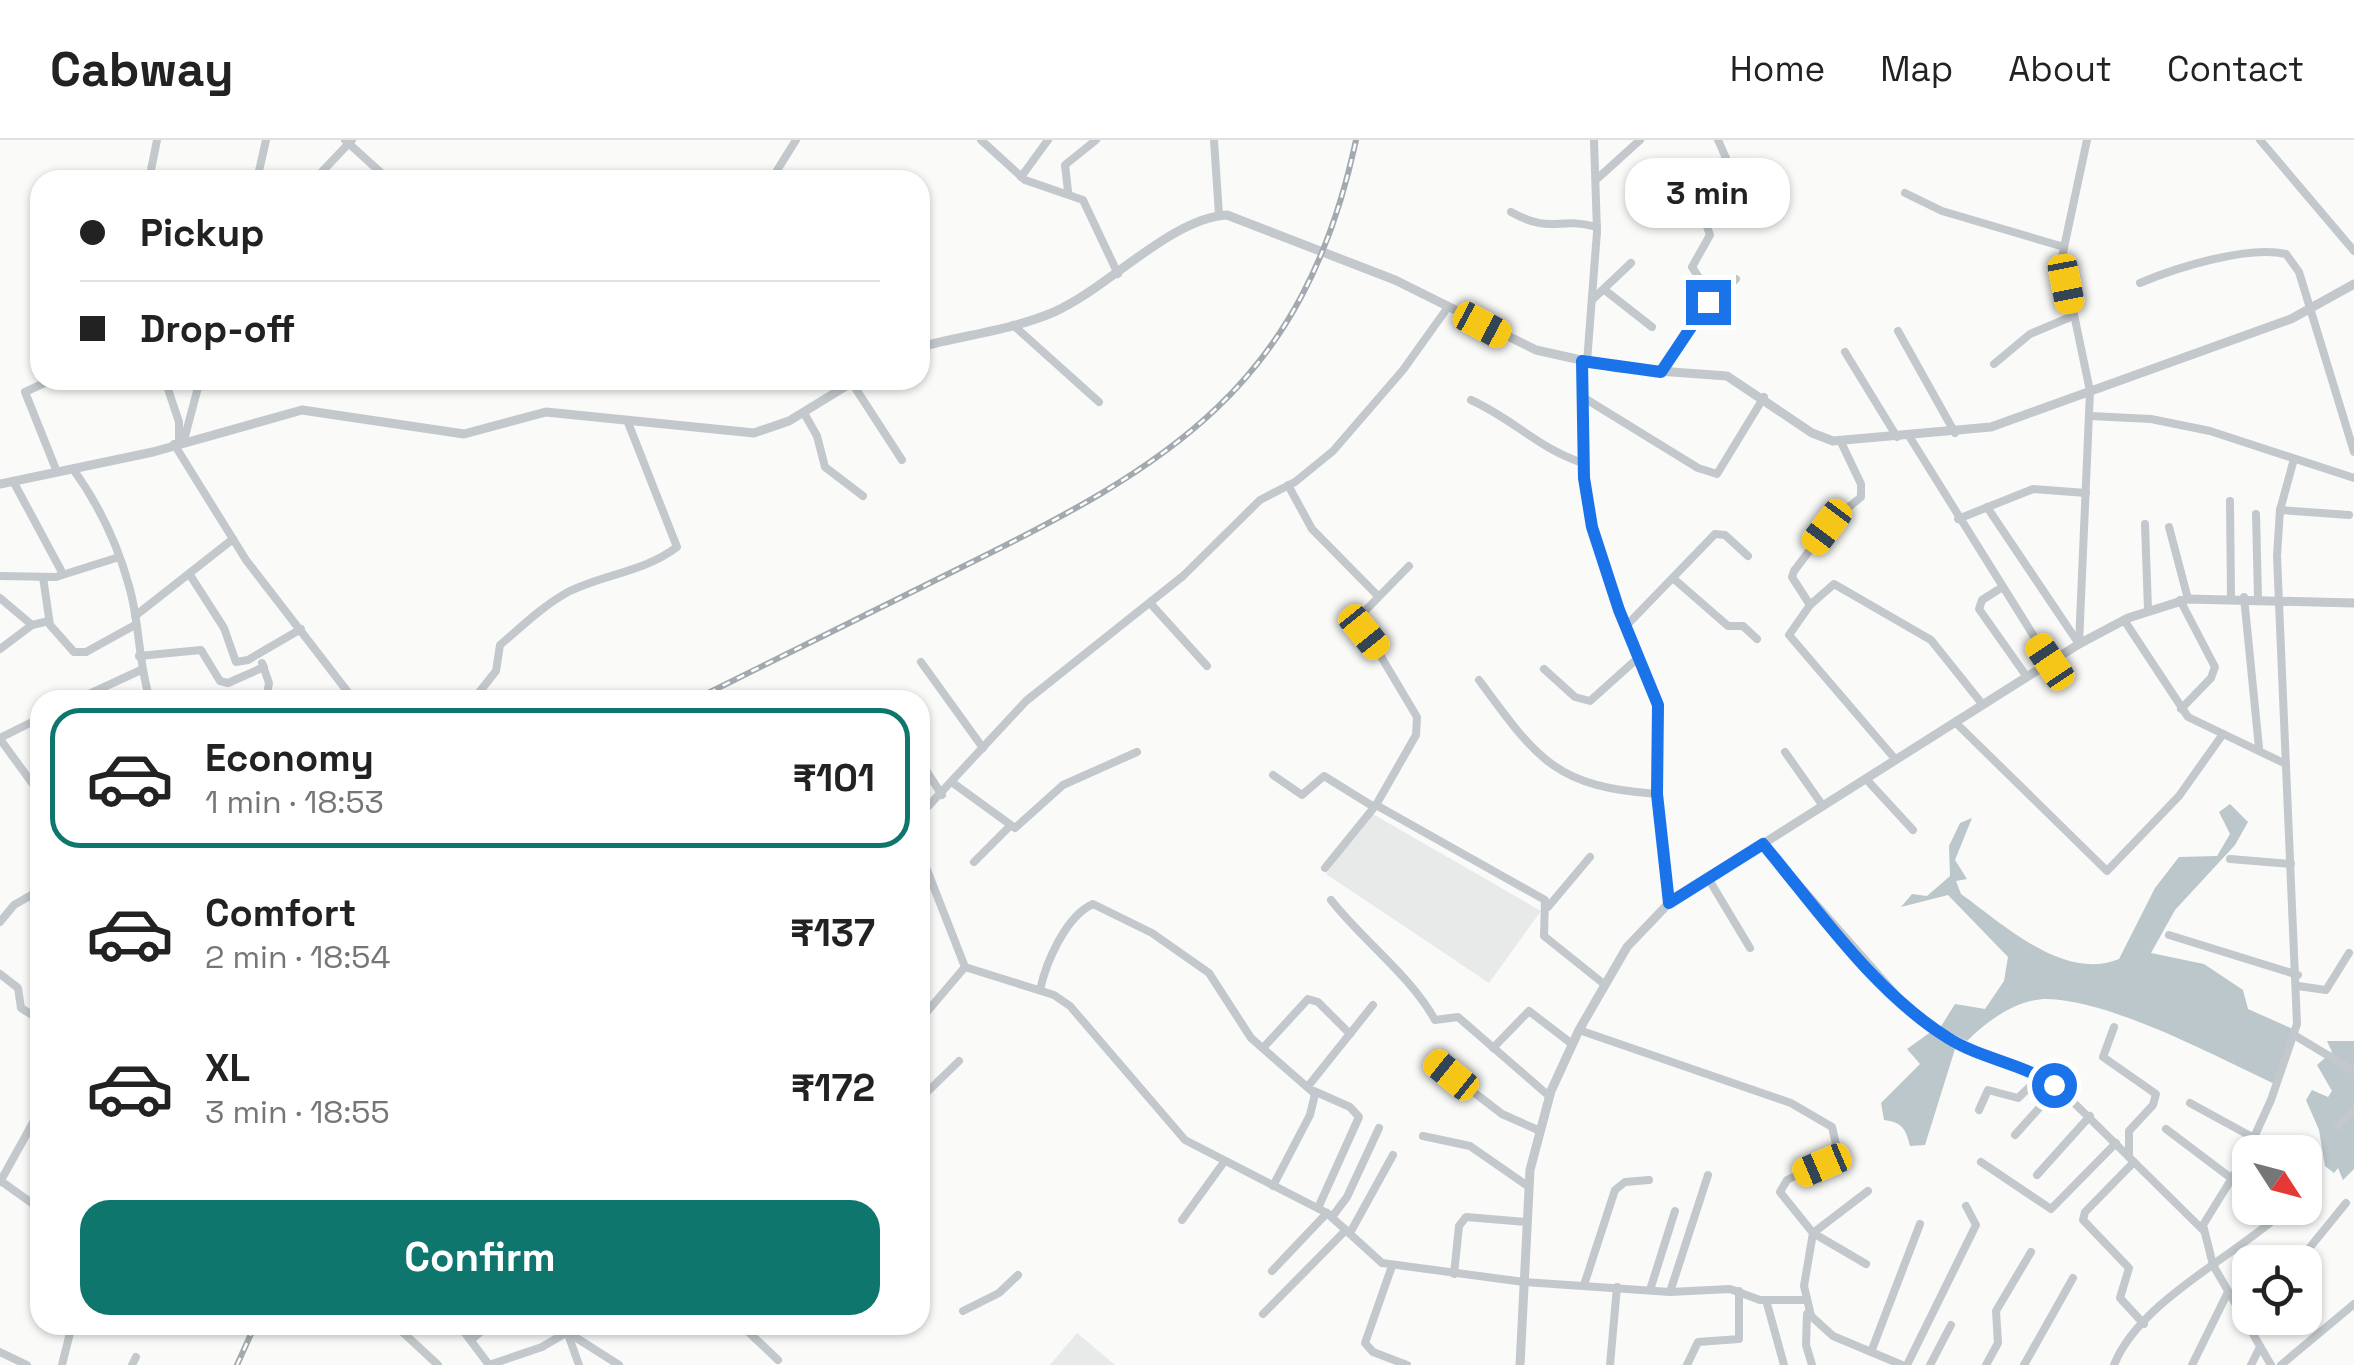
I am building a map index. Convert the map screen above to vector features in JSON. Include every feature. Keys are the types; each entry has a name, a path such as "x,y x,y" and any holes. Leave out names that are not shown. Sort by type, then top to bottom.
{"street":[{"path":"151,170 157,140"},
{"path":"259,170 266,140"},
{"path":"777,170 796,140"},
{"path":"982,140 1021,177 1068,191 1089,208 1118,274"},
{"path":"1021,177 1048,140"},
{"path":"1068,191 1064,165 1096,140"},
{"path":"1214,140 1220,216"},
{"path":"1594,140 1597,227 1594,299 1584,362 1583,463 1596,544 1658,705 1657,794 1669,903"},
{"path":"1598,178 1640,140"},
{"path":"1712,298 1692,268 1710,235 1698,206 1699,194 1726,158 1718,140"},
{"path":"2076,140 2087,142 2062,261 2090,390 2079,644"},
{"path":"2260,140 2354,251"},
{"path":"2268,150 2277,140"},
{"path":"323,170 349,141 379,170"},
{"path":"1905,192 1942,212 2064,246"},
{"path":"1511,212 1538,226 1573,221 1597,227"},
{"path":"930,345 1064,308 1172,236 1220,216 1247,220 1306,249 1396,280 1516,343 1584,362 1661,372 1716,373 1764,397 1812,432 1840,440 1991,427 2312,310 2353,285 2354,274"},
{"path":"2140,283 2188,266 2270,251 2286,254 2295,264 2312,310 2351,426 2354,452"},
{"path":"1594,299 1631,263"},
{"path":"1661,372 1693,319 1736,279"},
{"path":"1606,291 1652,327"},
{"path":"930,807 1026,701 1194,567 1260,500 1292,484 1348,436 1448,307"},
{"path":"1994,364 2030,334 2073,316"},
{"path":"1014,324 1100,402"},
{"path":"1898,332 1955,432"},
{"path":"1845,352 2050,662"},
{"path":"30,390 25,392 57,472"},
{"path":"168,390 179,422 179,442 233,539 344,690"},
{"path":"179,442 197,390"},
{"path":"0,484 302,410 464,434 546,412 754,433 804,412 841,390"},
{"path":"859,390 902,460"},
{"path":"1582,396 1698,468 1717,474 1764,397"},
{"path":"1471,400 1504,416 1544,449 1583,463"},
{"path":"804,412 828,472 863,496"},
{"path":"2090,416 2179,424 2354,478"},
{"path":"481,690 496,671 500,646 534,618 572,591 637,570 677,547 627,420"},
{"path":"1810,605 1792,577 1794,571 1832,522 1861,498 1861,484 1840,440"},
{"path":"2255,1135 2294,1035 2298,986 2279,671 2280,510 2294,460"},
{"path":"72,468 100,507 120,557 147,690"},
{"path":"12,481 63,574"},
{"path":"1292,484 1312,529 1378,596"},
{"path":"1958,519 2033,490 2086,492"},
{"path":"2230,502 2231,597"},
{"path":"1987,507 2079,644"},
{"path":"2280,510 2349,515"},
{"path":"2256,514 2258,598"},
{"path":"2146,524 2148,610"},
{"path":"2170,528 2184,599 2215,667 2211,678 2182,709"},
{"path":"1626,626 1719,533 1748,556"},
{"path":"43,576 50,621 78,654 135,620 233,539"},
{"path":"0,576 63,574 120,557"},
{"path":"1325,868 1375,806 1412,743 1418,723 1379,651 1358,623 1359,615 1409,566"},
{"path":"190,575 224,628 233,660 240,663 301,629"},
{"path":"1674,580 1728,626 1743,626 1757,639"},
{"path":"1896,760 1790,638 1792,624 1834,584 1937,645 1983,705"},
{"path":"2001,588 1982,600 1980,609 2027,677"},
{"path":"0,598 32,625"},
{"path":"2244,598 2259,748"},
{"path":"1520,1365 1529,1187 1538,1130 1572,1044 1604,984 1636,936 1669,903 2050,662 2124,620 2184,599 2354,602"},
{"path":"1150,603 1207,666"},
{"path":"2124,620 2182,709 2202,726 2259,748 2286,764"},
{"path":"0,650 32,625 50,621"},
{"path":"139,656 201,650 220,680 228,683 264,667"},
{"path":"259,654 268,690"},
{"path":"1544,669 1575,697 1590,701 1639,657"},
{"path":"921,662 983,748"},
{"path":"97,690 140,670"},
{"path":"1479,680 1543,760 1562,773 1603,790 1657,794"},
{"path":"1955,722 2108,871 2182,793 2223,734"},
{"path":"30,723 0,739 30,780"},
{"path":"953,783 1010,826 1020,826 1064,786 1137,752"},
{"path":"1784,752 1822,806"},
{"path":"1273,775 1302,795 1324,776 1538,895 1548,906"},
{"path":"930,776 942,796"},
{"path":"1866,779 1913,830"},
{"path":"974,862 1010,826"},
{"path":"1763,844 1832,926 1915,1014 1958,1044 2058,1088 2204,1232"},
{"path":"1590,857 1548,906 1544,936 1604,984"},
{"path":"2230,859 2291,864"},
{"path":"930,877 966,967"},
{"path":"1708,878 1750,948"},
{"path":"0,922 14,905 30,896"},
{"path":"1330,900 1358,935 1420,992 1435,1020 1454,1015 1550,1096"},
{"path":"1040,990 1055,949 1083,910 1093,904 1152,933 1209,972 1246,1032 1311,1088 1350,1106 1359,1116 1318,1208"},
{"path":"2169,935 2298,975"},
{"path":"2298,986 2326,990 2349,952"},
{"path":"966,967 1040,990 1077,1012 1185,1140 1330,1215 1378,1260 1392,1266 1524,1282 1670,1292 1738,1291 1766,1300 1806,1304"},
{"path":"930,1008 966,967"},
{"path":"0,974 18,988 22,1008 30,1013"},
{"path":"1264,1048 1308,999 1323,1006 1350,1034"},
{"path":"1272,1186 1310,1115 1311,1088 1373,1004"},
{"path":"1494,1048 1529,1012 1572,1044"},
{"path":"2114,1027 2103,1057 2156,1094 2153,1105 2129,1131 2132,1160 2084,1212 2083,1220 2129,1268 2120,1298 2144,1324"},
{"path":"1579,1030 1791,1103 1825,1121 1836,1136 1830,1159 1787,1180 1780,1192 1813,1233 1866,1264"},
{"path":"2294,1035 2354,1071"},
{"path":"1432,1060 1502,1114 1538,1130"},
{"path":"930,1090 960,1061"},
{"path":"1980,1110 1988,1090 2018,1098 2040,1077"},
{"path":"2015,1136 2058,1088"},
{"path":"2190,1102 2249,1135"},
{"path":"2338,1126 2354,1110"},
{"path":"2037,1175 2090,1116"},
{"path":"30,1128 1,1181 30,1202"},
{"path":"1272,1271 1347,1197 1380,1128"},
{"path":"2166,1129 2232,1178 2206,1216 2204,1232 2212,1265 2232,1299"},
{"path":"1423,1136 1470,1146 1529,1187"},
{"path":"1982,1162 2051,1210 2116,1144"},
{"path":"1262,1314 1348,1231 1392,1155"},
{"path":"1182,1220 1224,1162"},
{"path":"1670,1292 1708,1175"},
{"path":"1584,1285 1615,1190 1625,1182 1649,1180"},
{"path":"1812,1365 1806,1345 1806,1304 1813,1233 1868,1191"},
{"path":"2312,1245 2346,1203"},
{"path":"1806,1304 1822,1330 1905,1365 1976,1225 1966,1206"},
{"path":"1650,1290 1674,1212"},
{"path":"1454,1274 1458,1226 1466,1217 1527,1222"},
{"path":"1871,1352 1920,1224"},
{"path":"2114,1365 2121,1346 2144,1324 2212,1265 2268,1225"},
{"path":"1986,1365 1998,1343 1996,1312 2032,1252"},
{"path":"1392,1266 1365,1343 1373,1352 1407,1365"},
{"path":"964,1311 999,1293 1018,1275"},
{"path":"2024,1365 2073,1278"},
{"path":"1610,1365 1617,1287"},
{"path":"1687,1365 1698,1342 1739,1339 1738,1291"},
{"path":"2192,1365 2228,1292"},
{"path":"1766,1300 1784,1365"},
{"path":"2281,1365 2354,1304"},
{"path":"1930,1365 1952,1325"},
{"path":"62,1365 70,1335"},
{"path":"405,1335 438,1365"},
{"path":"467,1335 489,1365 518,1362 568,1335"},
{"path":"472,1340 478,1335"},
{"path":"568,1335 579,1365"},
{"path":"568,1335 618,1365"},
{"path":"752,1335 778,1360"},
{"path":"2253,1335 2271,1365"},
{"path":"2251,1365 2260,1347"},
{"path":"0,1352 27,1365"}],"shaded area":[{"path":"2230,804 2248,822 2235,845 2175,910 2151,953 2204,964 2243,990 2248,1009 2295,1030 2277,1085 2133,1019 2074,1002 2047,999 2014,1007 1967,1041 1940,1028 1955,1004 1985,1009 2004,981 2008,957 1948,895 1901,907 1912,894 1927,896 1950,876 1949,846 1960,823 1972,818 1955,860 1967,879 1956,881 1961,894 2035,946 2077,963 2098,964 2119,959 2155,888 2179,857 2217,856 2230,834 2219,812"},
{"path":"1371,813 1541,911 1489,983 1326,874"},
{"path":"1932,1031 1955,1049 1925,1145 1910,1146 1902,1127 1884,1120 1881,1103 1920,1064 1907,1049"},
{"path":"2327,1041 2354,1041 2354,1169 2343,1180 2338,1168 2334,1173 2325,1166 2322,1135 2306,1100 2312,1090 2328,1097 2332,1091 2317,1065 2332,1052"},
{"path":"1077,1333 1115,1365 1050,1365"}],"railway":[{"path":"714,690 1034,531 1102,493 1163,453 1217,408 1263,357 1301,297 1332,225 1356,140"},
{"path":"237,1365 250,1335"}],"route":[{"path":"1708,302 1661,372 1582,361 1584,478 1592,527 1619,610 1658,705 1657,794 1669,903 1763,844 1832,926 1915,1014 1958,1044 2054,1085"}]}
